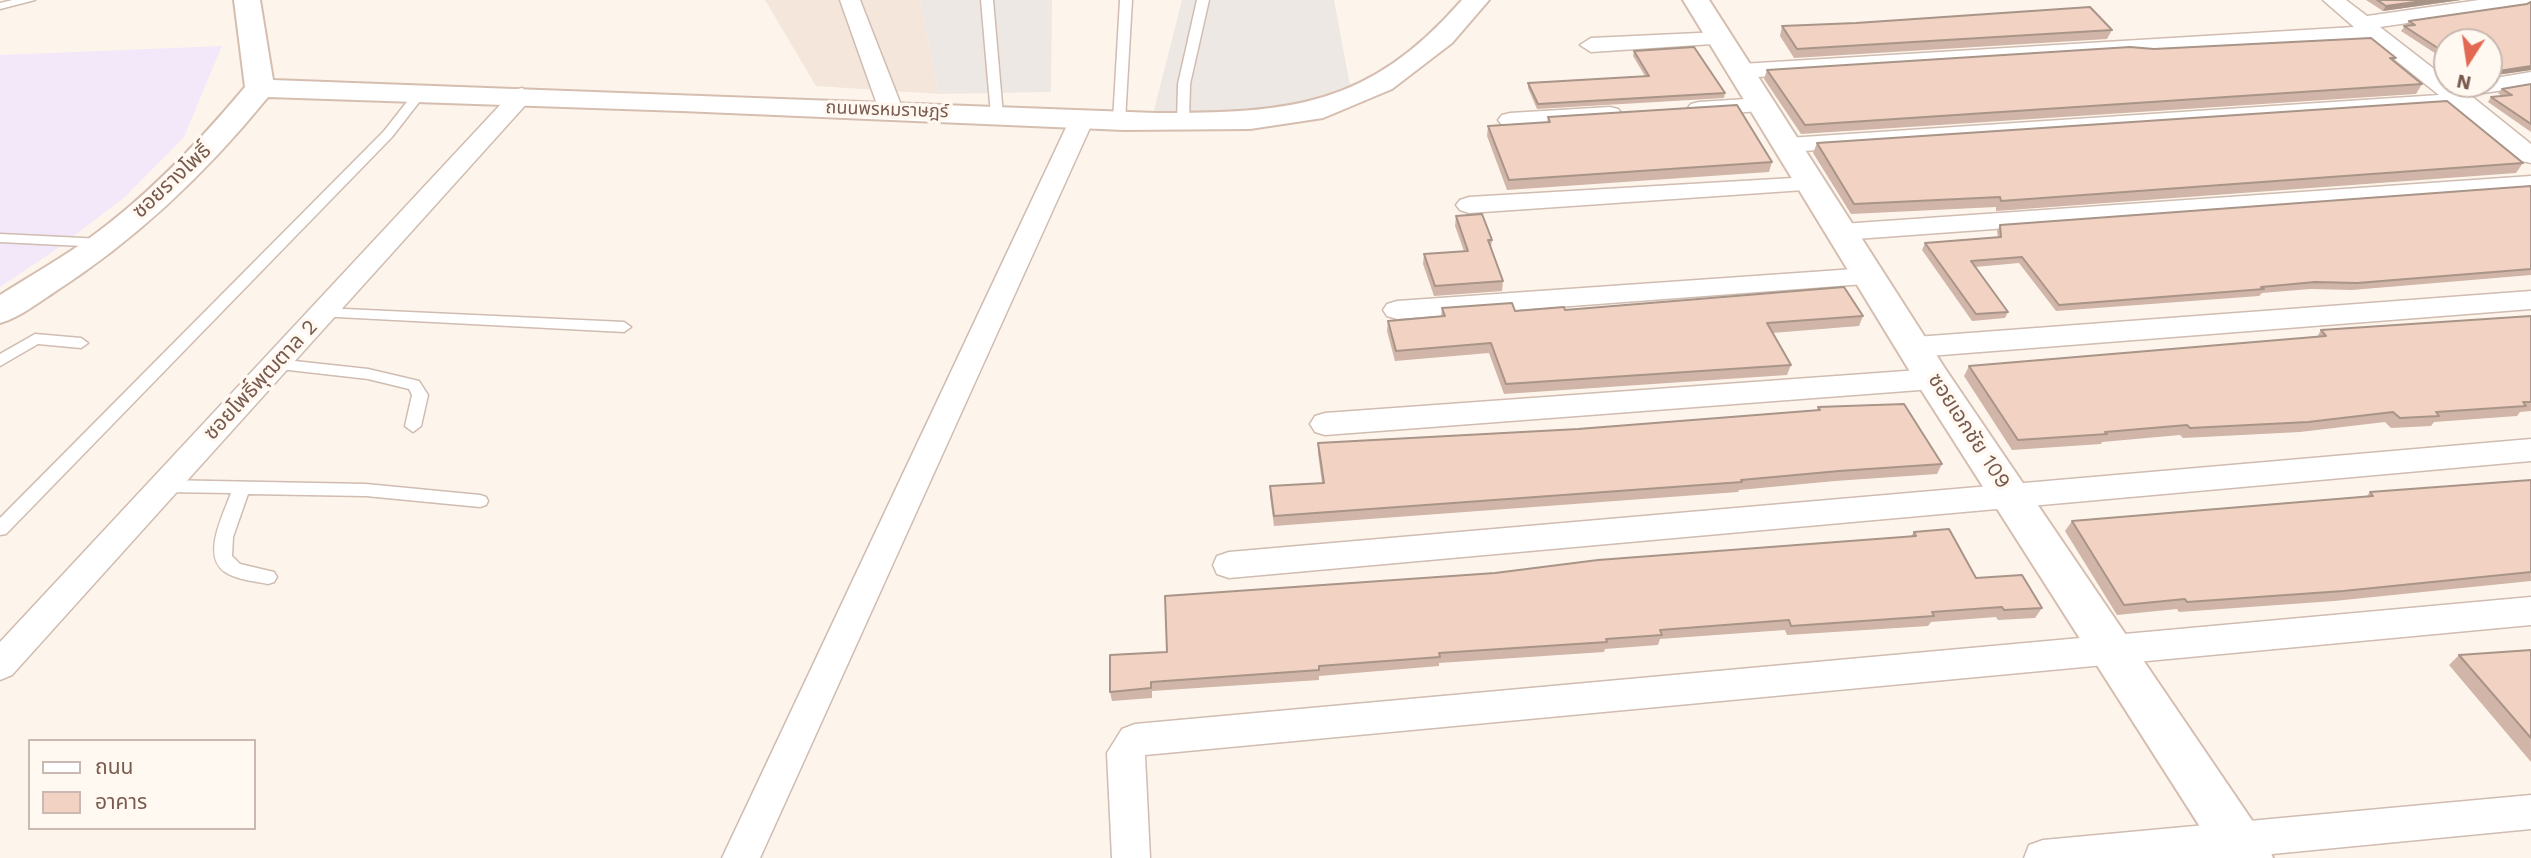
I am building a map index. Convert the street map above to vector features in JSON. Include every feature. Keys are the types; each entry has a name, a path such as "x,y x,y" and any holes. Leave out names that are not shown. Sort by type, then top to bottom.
{"street":[{"path":"247,0 260,88"},
{"path":"850,0 891,110"},
{"name":"ถนนพรหมราษฎร์","path":"260,88 522,95 1119,121 1183,122 1274,117 1344,103 1372,90 1404,68 1461,19 1476,0"},
{"name":"ซอยเอกชัย 109","path":"1696,0 1925,363 2242,849"},
{"path":"2333,0 2433,77"},
{"path":"1741,71 2368,27 2523,0"},
{"path":"1591,45 1720,38"},
{"path":"2503,85 2531,79"},
{"name":"ซอยรางโพธิ์","path":"0,311 103,243 198,160 260,88"},
{"name":"ซอยโพธิ์พุฒตาล 2","path":"0,665 522,95"},
{"path":"1788,145 2433,97"},
{"path":"2460,98 2531,156"},
{"path":"1682,110 1762,105"},
{"path":"1510,120 1629,113"},
{"path":"741,858 1082,119"},
{"path":"1842,232 2531,183"},
{"path":"1469,205 1810,184"},
{"path":"1397,310 1870,276"},
{"path":"1325,424 2531,300"},
{"path":"1229,565 2531,450"},
{"path":"1131,858 1125,753 1135,740 2531,611"},
{"path":"2043,858 2242,849 2531,812"}],"lane":[{"path":"0,6 29,0"},
{"path":"987,0 997,115"},
{"path":"1119,121 1126,0"},
{"path":"1183,122 1184,84 1203,0"},
{"path":"0,528 388,134 421,92"},
{"path":"0,238 103,243"},
{"path":"323,313 624,327"},
{"path":"0,361 35,339 81,343"},
{"path":"276,364 368,374 414,385 420,395 413,425"},
{"path":"162,486 366,490 480,502"},
{"path":"242,489 225,535 222,552 226,563 238,570 268,577"}],"shaded area":[{"path":"765,0 920,0 939,94 816,86"},
{"path":"920,0 1052,0 1051,92 939,94"},
{"path":"1182,0 1334,0 1350,85 1324,97 1255,110 1153,114"},
{"path":"222,46 184,137 125,197 54,251 0,287 0,55"}],"building":[{"path":"2377,0 2430,0 2386,6"},
{"path":"2531,2 2531,66 2503,70 2503,28 2433,28 2433,45 2404,26 2415,25 2409,21"},
{"path":"2090,7 2112,30 1797,49 1782,26 1856,23"},
{"path":"2371,38 2396,58 2390,58 2422,84 1805,125 1767,70 2130,47 2154,49"},
{"path":"1694,47 1725,93 1538,104 1528,83 1649,76 1634,51"},
{"path":"2531,84 2531,124 2492,98 2512,95 2503,89"},
{"path":"2447,101 2523,163 2001,201 2000,197 1854,204 1817,143"},
{"path":"1737,105 1772,162 1509,180 1488,126 1550,122 1548,117"},
{"path":"2531,186 2531,269 2357,283 2315,282 2261,287 2264,289 2059,305 2022,257 1971,261 2008,312 1976,314 1925,243 2001,237 2000,225"},
{"path":"1482,214 1503,281 1435,286 1424,254 1468,251 1456,216"},
{"path":"1844,287 1863,316 1767,323 1791,365 1506,384 1491,343 1396,351 1388,321 1445,316 1442,308 1512,303 1515,311 1564,307 1565,310"},
{"path":"2531,316 2531,402 2523,402 2526,406 2436,412 2439,416 2400,418 2393,412 2308,422 2190,428 2187,425 2018,440 1969,366 2326,336 2321,330"},
{"path":"1904,404 1942,464 1839,471 1741,480 1742,482 1274,516 1270,486 1324,483 1318,443 1578,429 1820,410 1818,407"},
{"path":"2531,480 2531,572 2343,591 2124,605 2072,521 2373,496 2370,492"},
{"path":"1949,529 1976,578 2022,575 2042,608 2004,610 2002,607 1932,612 1934,616 1791,626 1789,620 1660,630 1662,635 1606,639 1607,642 1439,653 1440,657 1319,666 1319,670 1151,682 1151,688 1110,692 1110,655 1167,652 1165,596 1495,573 1598,560 1916,536 1914,532"},
{"path":"2531,650 2531,738 2459,655"}]}
